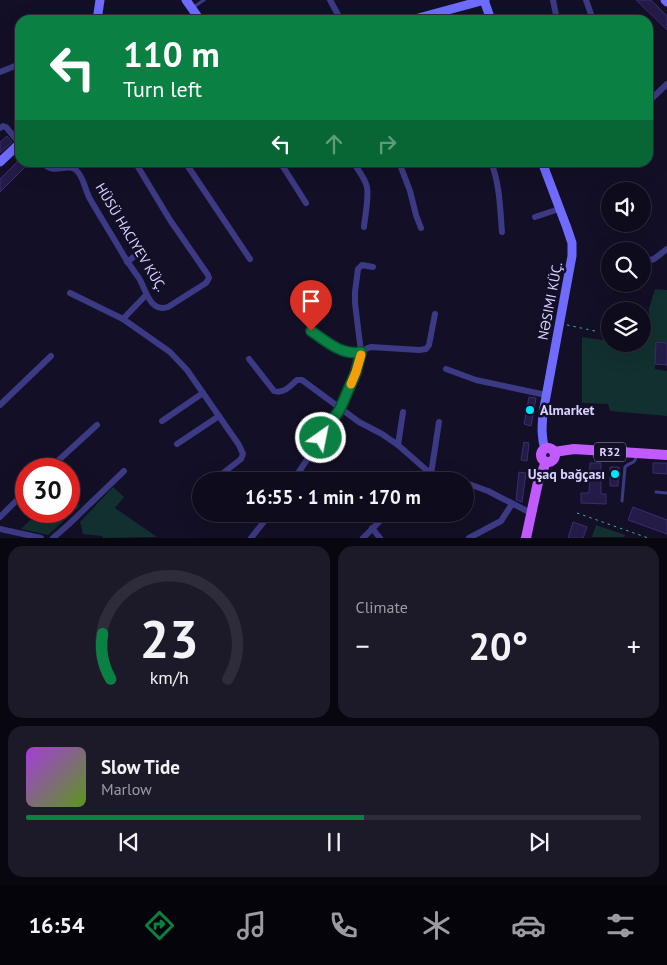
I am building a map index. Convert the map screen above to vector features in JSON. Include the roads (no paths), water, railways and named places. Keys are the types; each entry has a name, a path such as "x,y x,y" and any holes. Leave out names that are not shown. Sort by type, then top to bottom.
{"main road":[{"name":"R32","path":"550,450 574,449 667,455"},
{"path":"526,538 538,482 546,462 541,458 542,451 550,450"}],"street":[{"path":"98,15 100,0"},
{"path":"186,0 197,15"},
{"path":"330,0 338,15"},
{"path":"429,15 464,3 484,0 489,15"},
{"path":"553,0 556,15"},
{"path":"586,0 591,15"},
{"path":"0,72 15,66"},
{"path":"653,97 667,84"},
{"path":"0,128 6,127 15,137"},
{"path":"0,162 15,148"},
{"path":"47,167 54,170 70,167 79,172 89,197 140,280 146,295 162,309 206,283 209,278 137,167"},
{"path":"188,167 250,259"},
{"path":"283,167 306,203"},
{"path":"356,167 361,174 367,192 364,227"},
{"path":"401,167 421,228"},
{"path":"493,167 499,187 502,232"},
{"name":"NƏSIMI KÜÇ.","path":"544,167 572,243 572,256 543,413 542,441 550,450"},
{"path":"535,217 559,208"},
{"path":"651,260 667,249"},
{"path":"128,262 140,252"},
{"path":"298,472 340,409 356,372 361,352 355,303 358,269 362,265 373,267"},
{"path":"70,293 123,319 170,352 187,370 240,445 243,454 242,459 225,472"},
{"path":"123,319 146,295"},
{"path":"311,331 331,346 354,353 371,347 419,350 426,349 429,345 435,314"},
{"path":"0,405 51,356"},
{"path":"249,359 274,391 283,391 297,380 302,380 359,422 398,445 430,472"},
{"path":"446,369 476,380 546,395"},
{"path":"162,421 202,393"},
{"path":"398,445 403,412"},
{"path":"177,444 219,416"},
{"path":"432,472 439,422"},
{"path":"61,458 97,424"},
{"path":"53,538 124,471"},
{"path":"474,485 531,513"},
{"path":"0,517 15,502"},
{"path":"469,538 501,521 512,504"},
{"path":"251,538 264,522"},
{"path":"363,538 378,522"},
{"path":"372,528 380,538"},
{"path":"0,529 13,535 41,538"}],"lane":[{"path":"192,8 204,0"},
{"path":"622,501 625,467 634,462 636,453"},
{"path":"656,492 667,493"}],"place":[{"name":"Almarket","path":"530,410"},
{"name":"Uşaq bağçası","path":"615,474"}]}
